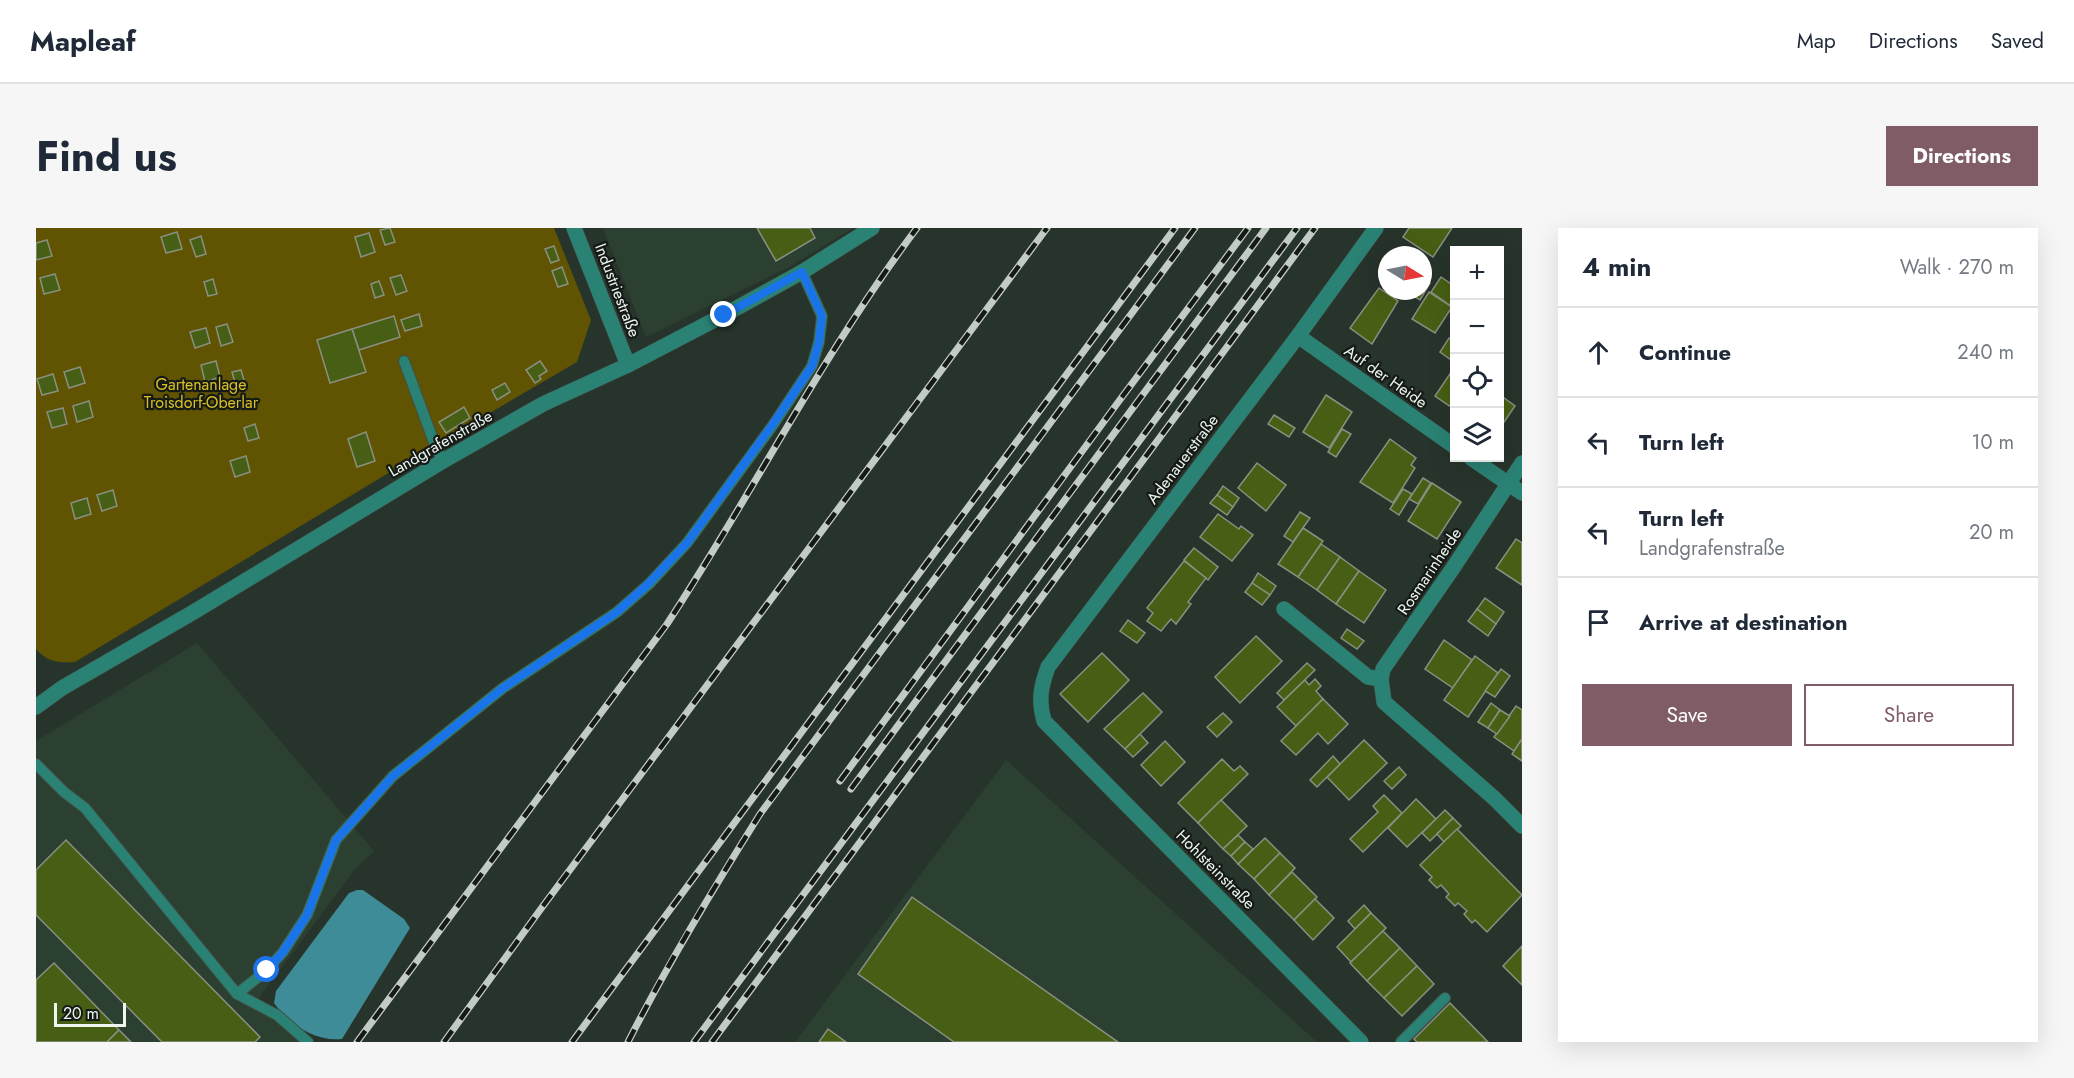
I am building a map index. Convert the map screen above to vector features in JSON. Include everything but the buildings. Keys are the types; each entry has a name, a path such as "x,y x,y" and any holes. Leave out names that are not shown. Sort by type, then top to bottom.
{"street":[{"name":"Industriestraße","path":"574,228 628,365"},
{"name":"Landgrafenstraße","path":"36,707 62,688 192,613 443,460 543,404 628,365 802,272 872,228"},
{"name":"Adenauerstraße","path":"1044,721 1040,696 1048,667 1298,336 1376,228"},
{"name":"Auf der Heide","path":"1298,336 1450,442"},
{"path":"1477,462 1522,493"},
{"name":"Rosmarinheide","path":"1381,679 1383,669 1522,463"},
{"path":"1284,609 1368,677 1381,679 1384,702 1494,798 1522,826"},
{"name":"Hohlsteinstraße","path":"1044,721 1362,1042"}],"lane":[{"path":"237,994 267,970 283,952 307,915 336,840 393,776 503,688 617,612 648,584 687,543 812,366 819,342 822,316 802,272"},
{"path":"404,361 431,435 443,460"},
{"path":"36,764 64,792 85,808 237,994 277,1015 308,1042"},
{"path":"1401,1042 1445,998"}],"shaded area":[{"path":"603,228 853,228 789,267 646,337"},
{"path":"197,643 374,851 355,869 258,999 302,1042 36,1042 36,741"},
{"path":"1006,760 1317,1042 795,1042"}],"green space":[{"name":"Gartenanlage Troisdorf-Oberlar","path":"36,228 554,228 591,320 577,362 75,662 59,662 44,657 36,649"}],"water":[{"path":"363,890 404,919 410,928 342,1039 322,1038 304,1030 280,1011 274,1003 276,991 349,893"}],"railway":[{"path":"357,1042 667,624 850,324 917,228"},
{"path":"444,1042 1047,228"},
{"path":"572,1042 1175,228"},
{"path":"628,1042 691,926 760,814 1195,228"},
{"path":"840,781 1248,228"},
{"path":"851,789 1266,228"},
{"path":"694,1042 1297,228"},
{"path":"712,1042 1315,228"}],"route":[{"path":"267,970 283,952 307,915 336,840 393,776 503,688 617,612 648,584 687,543 773,424 812,366 819,342 822,316 802,272 724,315"}]}
